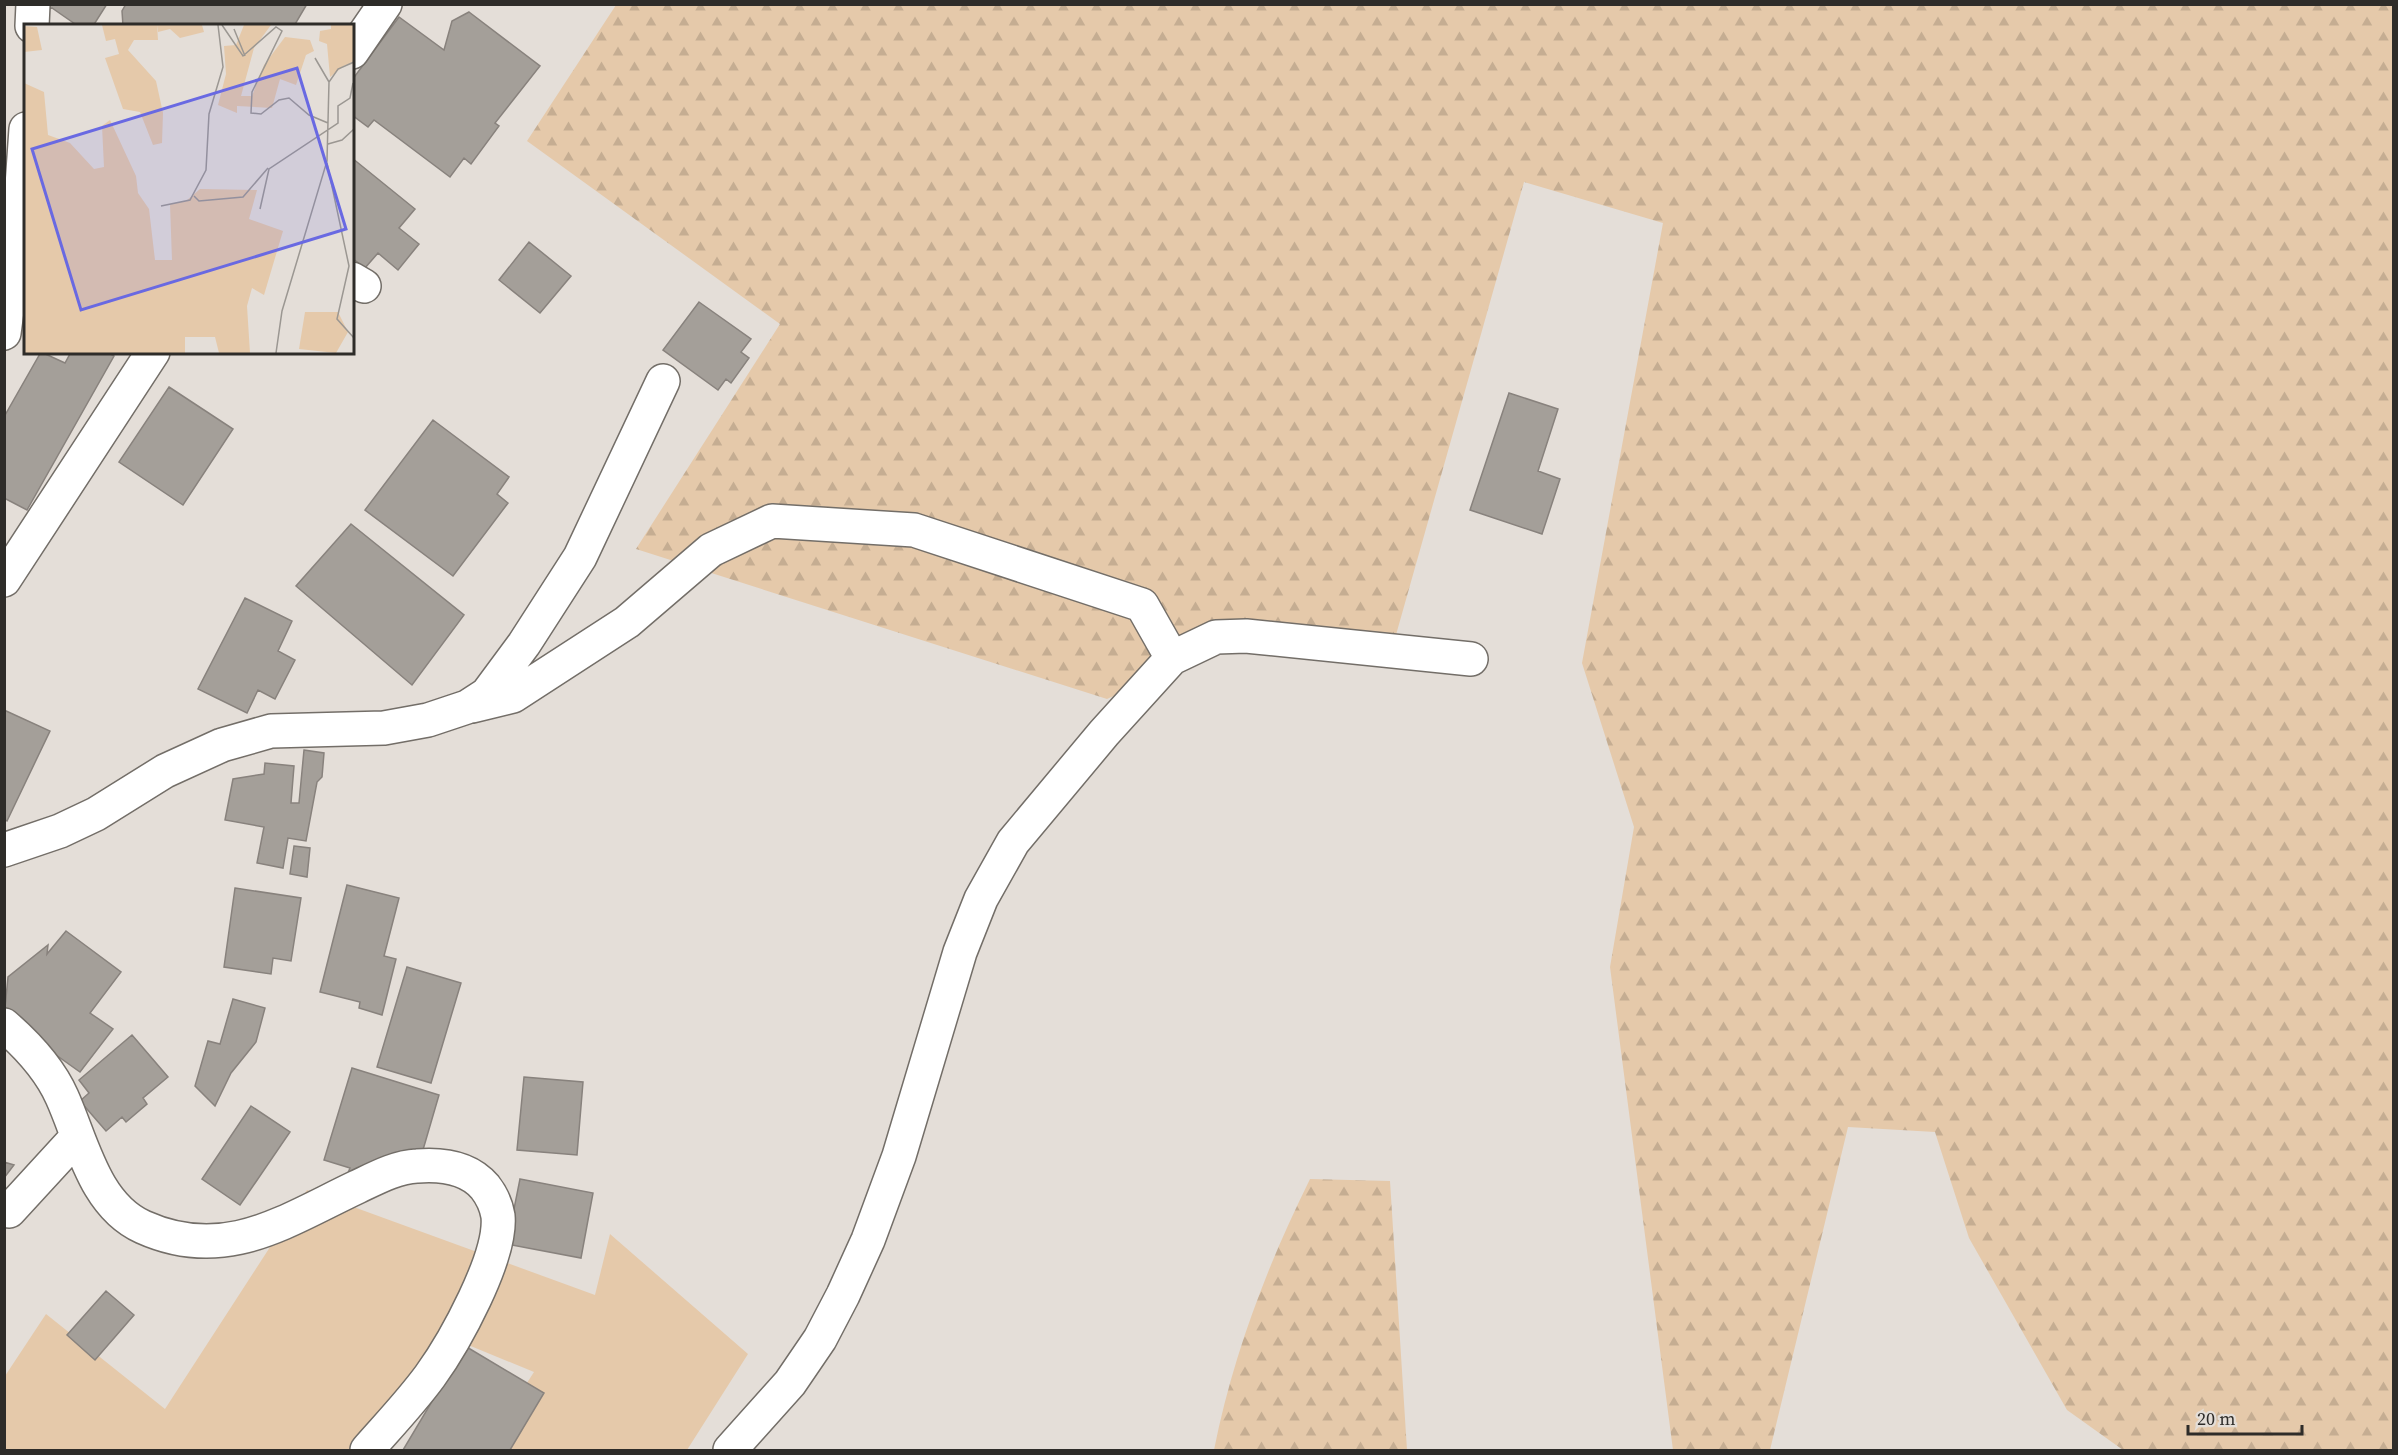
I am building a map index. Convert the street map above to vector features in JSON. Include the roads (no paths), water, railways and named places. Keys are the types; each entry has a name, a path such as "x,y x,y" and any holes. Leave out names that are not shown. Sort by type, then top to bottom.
{"street":[{"path":"32,24 33,4"},
{"path":"354,49 385,4"},
{"path":"4,333 20,214 24,157"},
{"path":"4,580 152,354"},
{"path":"467,707 486,694 524,644 580,557 663,381"},
{"path":"4,850 60,831 96,814 165,771 222,745 271,731 384,728 428,720 467,707 513,696 627,622 711,550 772,521 914,530 1142,604 1172,658"},
{"path":"730,1450 790,1383 820,1339 843,1295 868,1240 899,1156 960,952 995,871 1013,842 1104,733 1172,658 1215,637 1246,636 1471,659"},
{"path":"4,1025 40,1064 62,1095 94,1175 113,1203 130,1219 143,1227 175,1238 202,1243 228,1242 288,1222 387,1173 415,1166 448,1167 477,1178 493,1197 498,1217 496,1238 468,1313 431,1375 367,1450"},
{"path":"9,1211 77,1137"}]}
